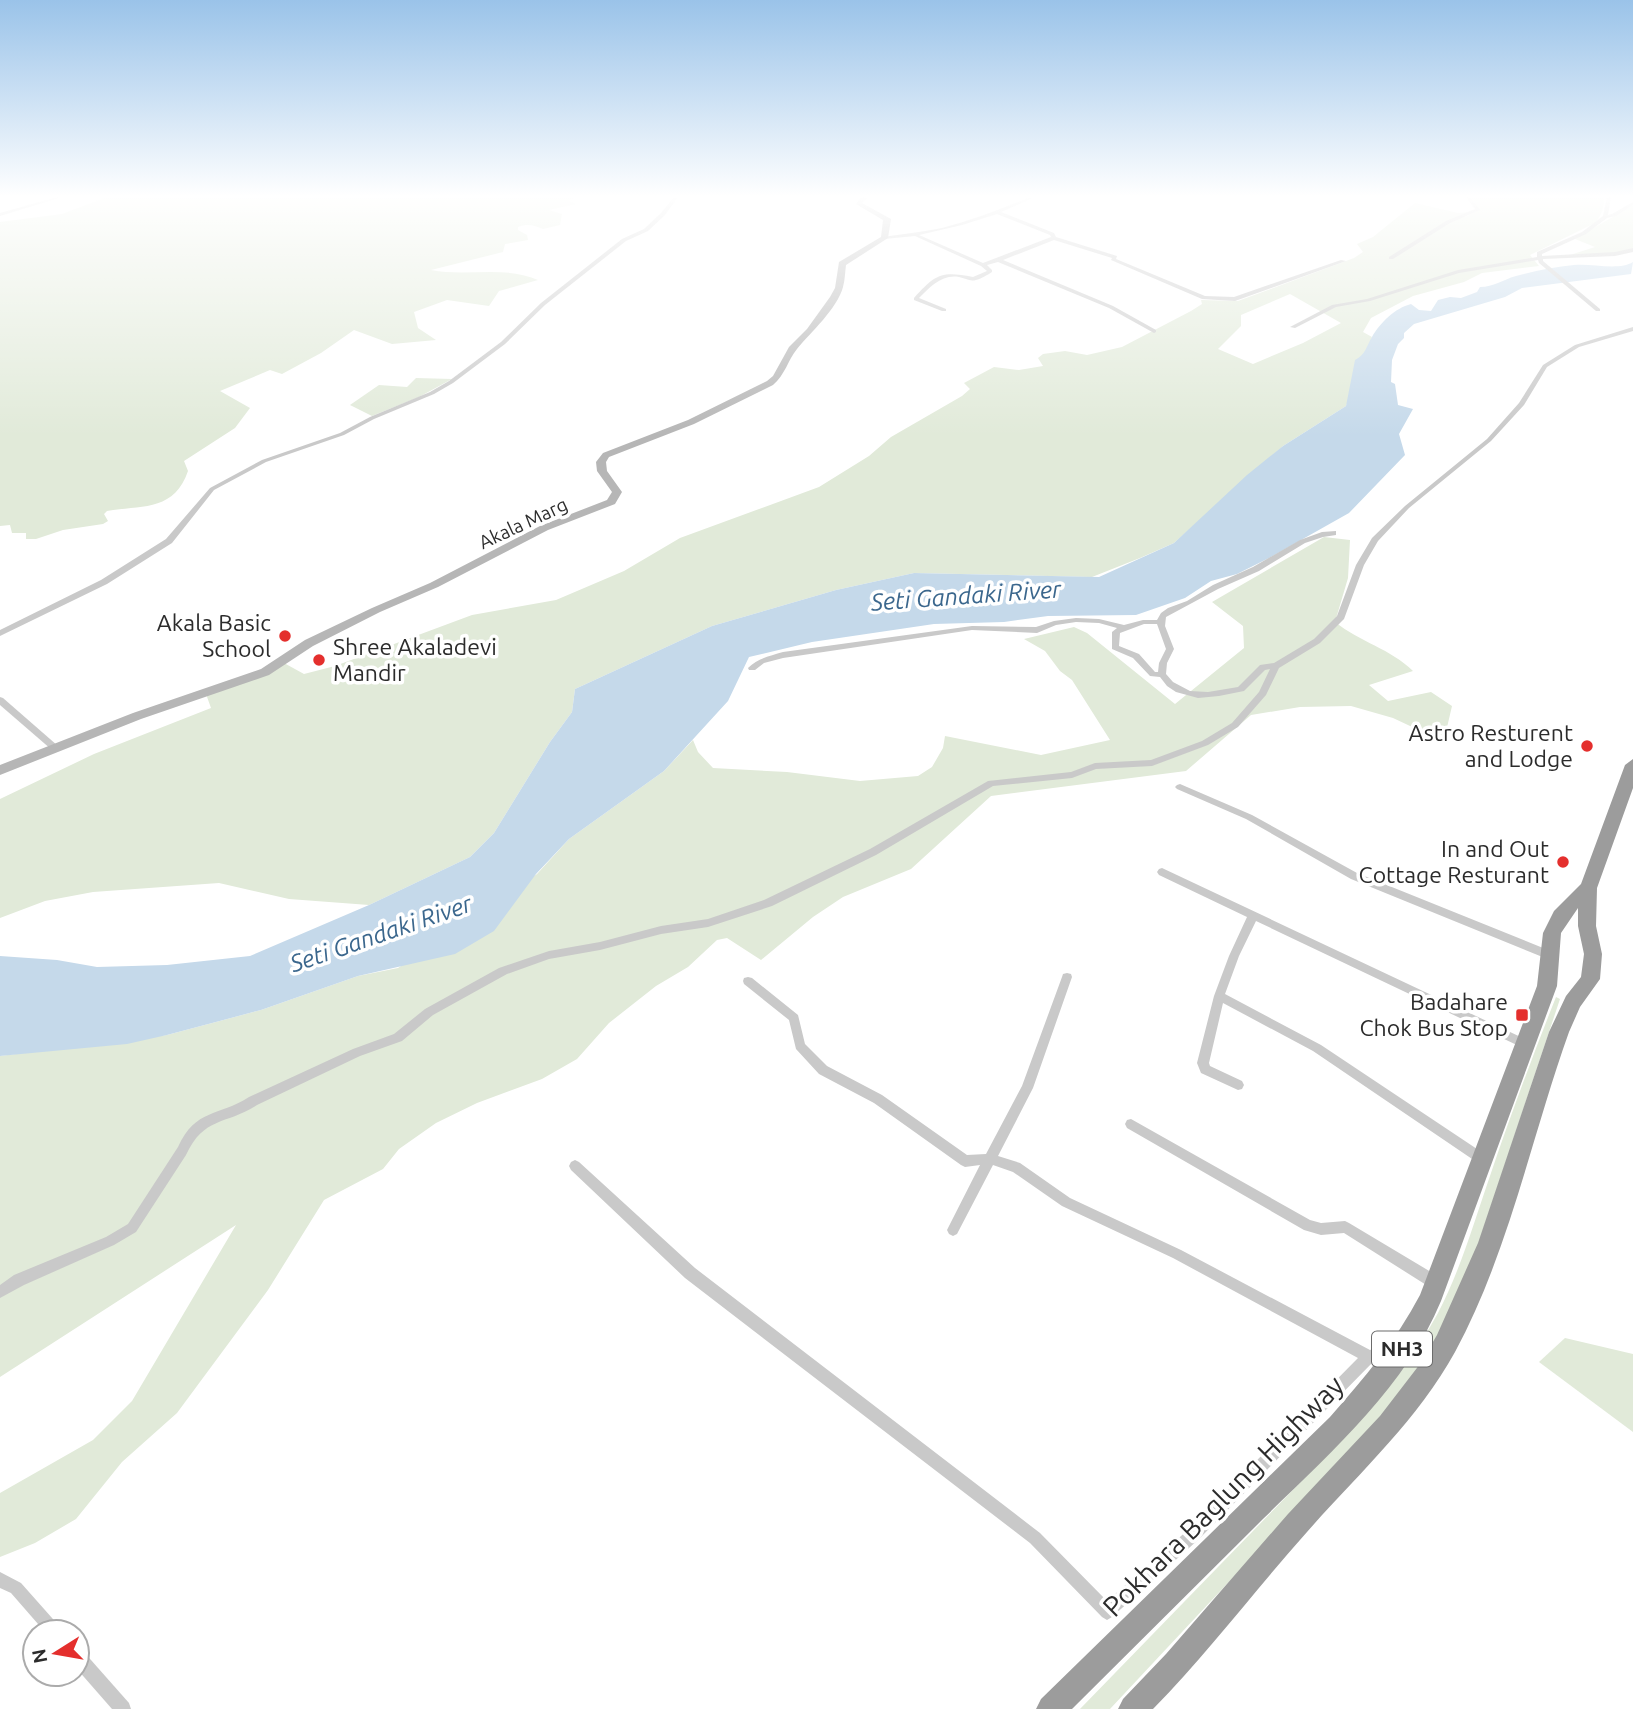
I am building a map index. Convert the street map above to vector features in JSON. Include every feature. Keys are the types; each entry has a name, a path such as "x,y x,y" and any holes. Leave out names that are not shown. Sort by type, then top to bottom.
{"highway":[{"name":"Pokhara Baglung Highway","path":"1133,1709 1297,1523 1383,1434 1417,1391 1443,1350 1478,1272 1559,1032 1573,1002 1590,979 1593,954 1587,926 1588,888 1633,765"},
{"name":"Pokhara Baglung Highway","path":"1051,1709 1339,1426 1382,1377 1403,1348 1436,1284 1550,974 1551,933 1560,916 1588,888"}],"main road":[{"name":"Akala Marg","path":"0,770 212,689 265,672 309,643 376,610 434,585 544,528 611,502 617,492 602,471 603,458 691,422 771,383 792,349 810,331 834,298 840,277"}],"street":[{"path":"0,632 104,582 169,541 212,489 264,461 342,435 372,418 442,387 503,343 543,304 577,277"},
{"path":"942,277 916,299 944,310"},
{"path":"1038,277 1111,307 1154,331"},
{"path":"1154,277 1204,298 1235,299 1298,277"},
{"path":"1293,327 1334,306 1368,300 1436,277"},
{"path":"1560,277 1598,310"},
{"path":"1160,622 1143,622 1116,632 1115,647 1136,656 1153,674 1162,675 1172,687 1188,695 1241,690 1263,667 1276,666 1317,641 1341,617 1360,565 1376,540 1407,507 1489,440 1522,404 1545,366 1577,346 1633,329"},
{"path":"1162,675 1163,663 1170,649 1160,622 1162,616 1174,608 1189,604 1204,592 1255,569 1315,534 1333,533"},
{"path":"752,668 761,661 783,655 972,628 1037,630 1054,623 1076,620 1099,621 1124,628"},
{"path":"0,1292 19,1280 110,1241 132,1228 186,1142 205,1122 220,1114 243,1110 253,1101 357,1052 398,1038 429,1012 503,971 549,955 600,946 661,930 708,923 768,903 873,852 991,783 1072,775 1095,766 1152,763 1205,743 1235,725 1263,693 1276,666"},
{"path":"0,700 55,748"},
{"path":"1180,787 1249,817 1354,877 1549,955"},
{"path":"1163,872 1525,1044"},
{"path":"1238,1086 1205,1069 1203,1063 1219,996 1253,916"},
{"path":"953,1230 1027,1088 1067,977"},
{"path":"748,981 794,1018 800,1046 823,1070 878,1099 965,1161 991,1158 1016,1167 1066,1202 1249,1291 1369,1357"},
{"path":"1219,996 1317,1048 1482,1159"},
{"path":"1131,1124 1308,1226 1321,1229 1345,1227 1436,1284"},
{"path":"575,1166 690,1273 1035,1538 1107,1612 1194,1534 1369,1357 1388,1349 1403,1348"},
{"path":"0,1580 16,1588 43,1618"},
{"path":"91,1673 123,1709"}],"green space":[{"path":"0,277 527,277 538,280 499,291 489,306 447,300 414,312 418,328 436,340 392,344 354,330 321,353 282,374 270,370 220,391 250,408 235,428 184,461 188,471 182,484 165,500 144,507 107,511 104,514 108,521 103,524 63,530 36,539 26,539 26,533 12,533 10,525 0,526"},
{"path":"1303,277 1474,277 1413,296 1371,318 1363,332 1372,337 1346,406 1283,446 1174,543 1092,577 914,573 836,590 712,626 575,689 572,712 550,742 494,833 470,857 369,905 289,899 219,883 93,892 45,901 0,918 0,799 94,754 211,708 206,694 284,663 304,674 335,666 472,615 556,600 624,571 680,538 819,487 869,456 891,437 962,396 970,389 964,383 994,367 1019,370 1043,366 1038,358 1043,354 1065,351 1087,355 1122,347 1191,311 1202,304 1201,300 1238,301","holes":["1290,294 1341,323 1253,364 1218,349 1241,326 1241,315"]},
{"path":"416,378 452,379 419,397 372,416 350,405 379,385 407,387"},
{"path":"1324,537 1350,540 1348,578 1335,622 1395,657 1413,671 1369,685 1388,701 1431,692 1452,706 1445,736 1425,733 1393,718 1351,706 1300,707 1251,715 1186,771 991,796 911,869 843,897 813,917 761,960 727,938 717,940 688,967 656,986 609,1023 577,1059 542,1079 477,1103 436,1123 399,1149 383,1169 324,1200 268,1290 177,1413 122,1462 76,1519 35,1543 0,1557 0,1493 93,1440 132,1401 236,1225 0,1377 0,1056 167,1035 261,1010 358,976 398,968 537,874 569,839 664,771 693,740 698,752 713,768 787,772 860,781 918,776 932,767 943,748 945,736 1041,755 1110,740 1072,680 1060,671 1045,651 1024,639 1074,627 1087,633 1175,704 1244,648 1243,626 1212,602"},
{"path":"1556,997 1560,999 1466,1281 1448,1319 1395,1404 1110,1709 1080,1709 1356,1425 1420,1343 1438,1313 1461,1261 1514,1107"},
{"path":"1565,1338 1633,1354 1633,1432 1539,1362"}],"water":[{"name":"Seti Gandaki River","path":"1514,277 1610,277 1522,288 1505,297 1414,324 1404,333 1392,360 1391,382 1395,384 1398,405 1413,409 1399,434 1405,455 1349,513 1269,558 1237,574 1211,581 1185,598 1136,615 1048,616 1004,622 934,624 812,642 749,657 728,701 664,771 569,839 536,874 494,931 455,954 358,976 261,1010 127,1044 0,1056 0,956 57,960 97,967 167,965 250,956 369,905 470,857 494,833 550,742 572,712 575,689 712,626 836,590 914,573 1099,577 1174,543 1247,475 1283,446 1346,406 1355,360 1364,353 1379,326 1388,317 1411,304 1419,310 1431,311 1438,300 1461,298 1477,292 1480,287"}],"place":[{"name":"Akala Basic School","path":"285,636"},
{"name":"Shree Akaladevi Mandir","path":"319,660"},
{"name":"Astro Resturent and Lodge","path":"1587,746"},
{"name":"In and Out Cottage Resturant","path":"1563,862"},
{"name":"Badahare Chok Bus Stop","path":"1522,1015"}]}
